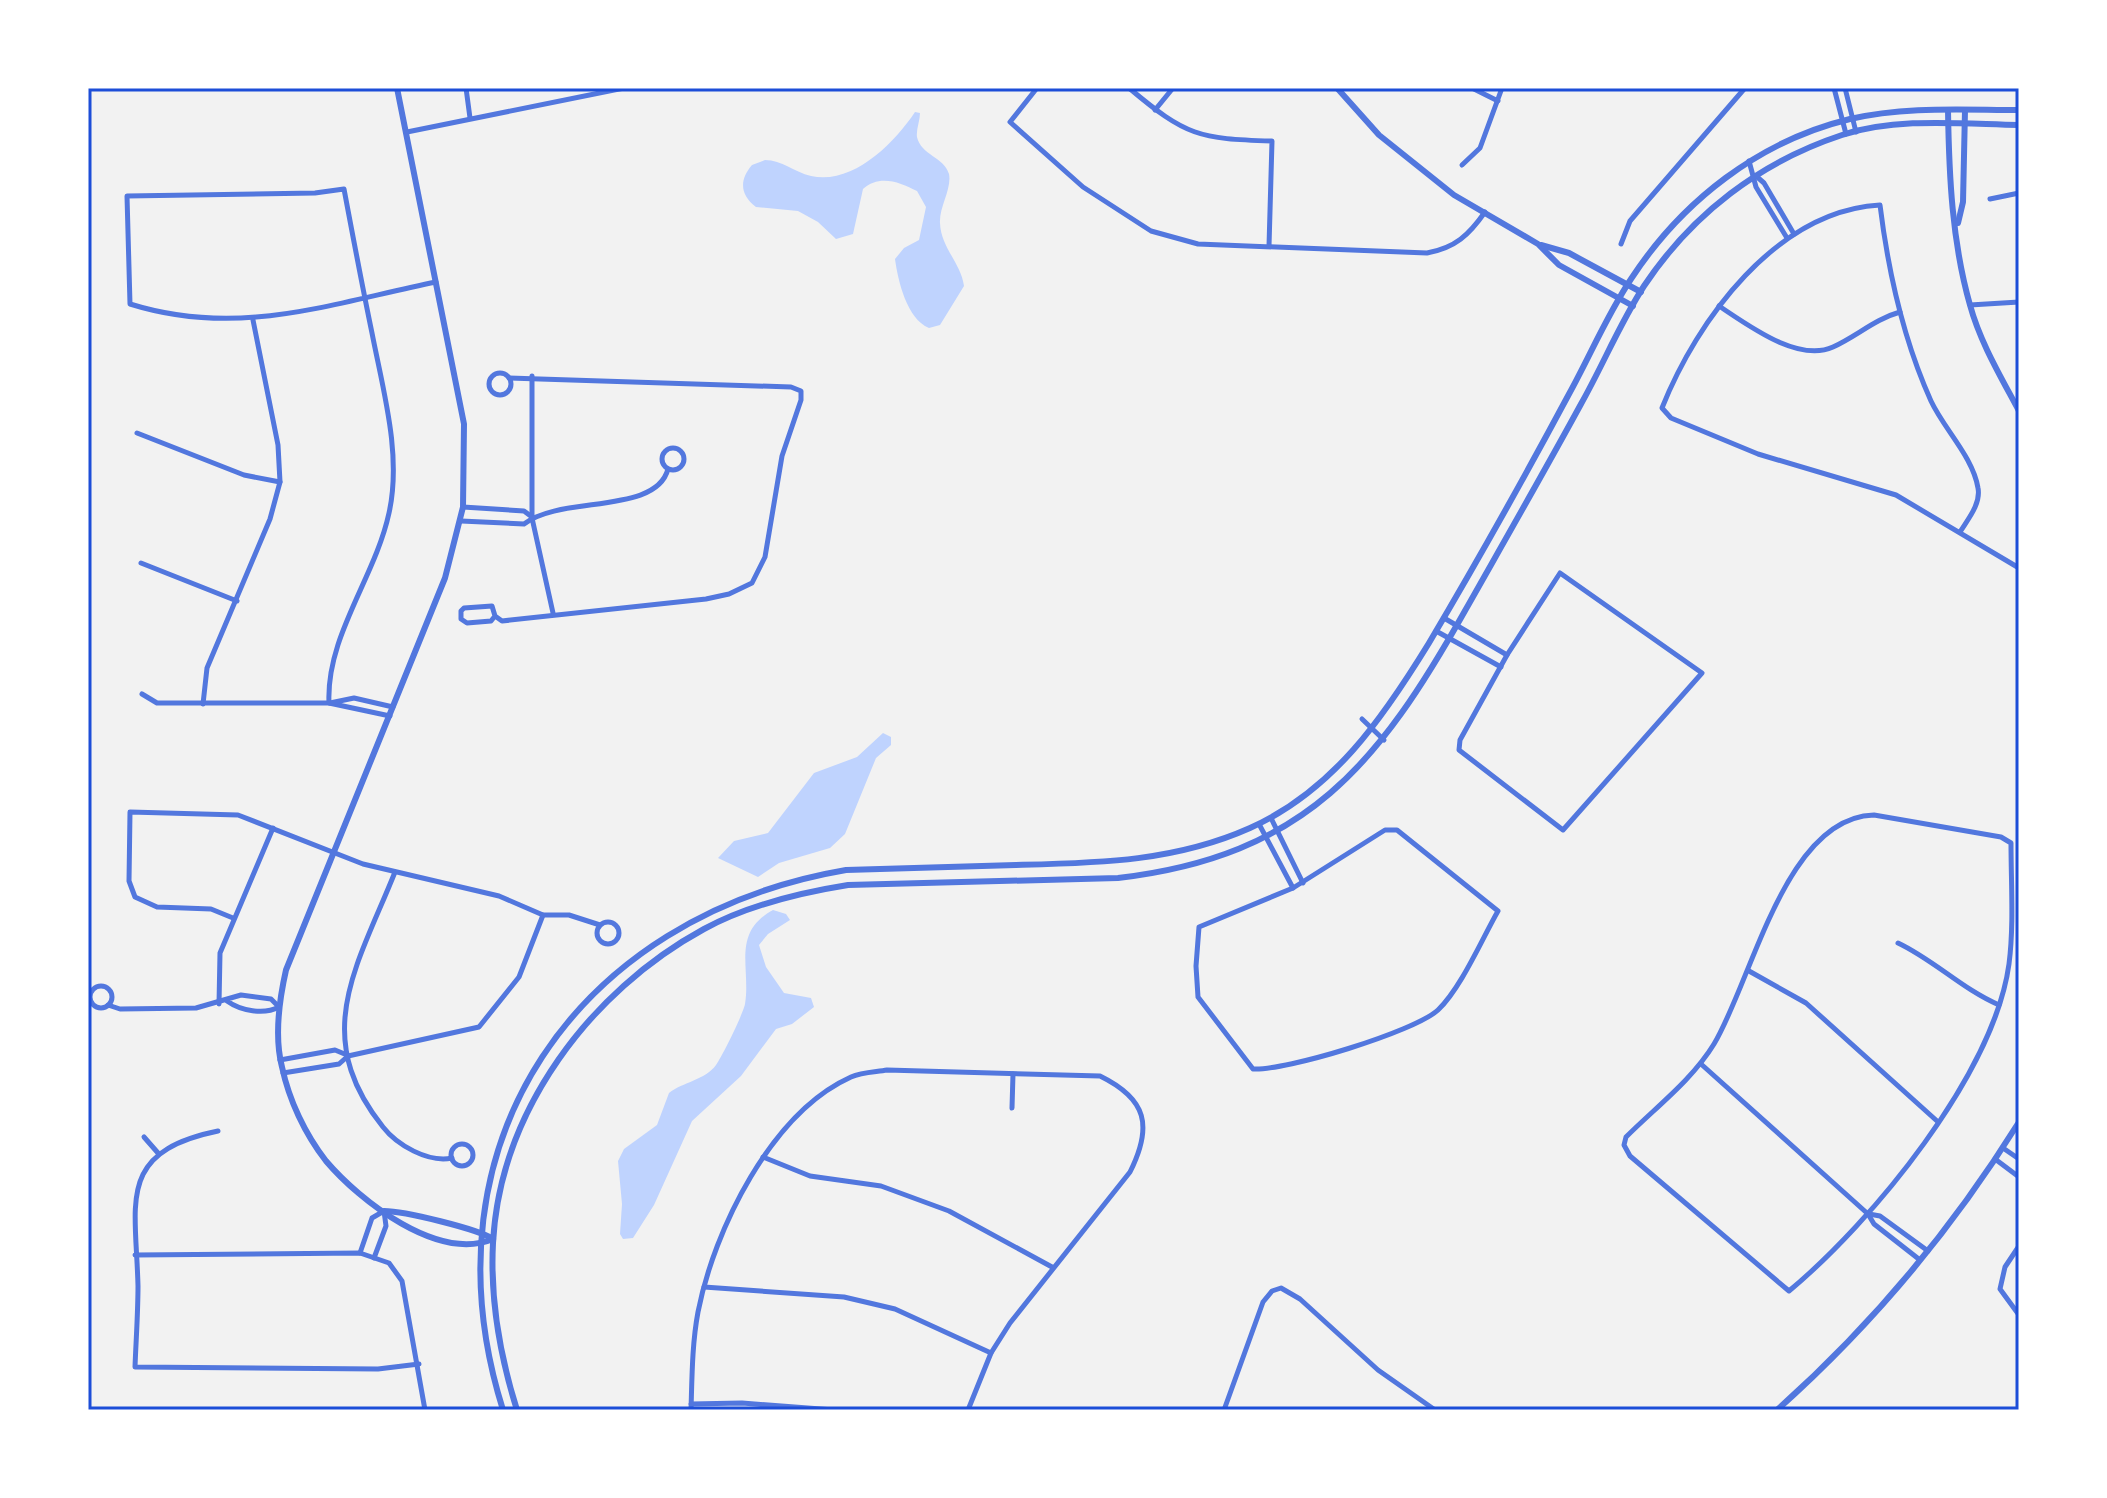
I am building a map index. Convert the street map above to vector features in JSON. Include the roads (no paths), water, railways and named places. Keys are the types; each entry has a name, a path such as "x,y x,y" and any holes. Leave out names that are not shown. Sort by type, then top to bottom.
{"street":[{"path":"397,88 464,424 463,507 445,578 286,970 279,1007 280,1060 306,1131 325,1160 347,1183 403,1227 427,1236 479,1245 493,1239"},
{"path":"466,88 470,118"},
{"path":"407,132 624,88"},
{"path":"1037,88 1010,122 1083,187 1151,231 1198,244 1427,253 1442,250 1465,237 1485,212"},
{"path":"1129,88 1155,110 1192,133 1215,140 1272,141 1269,246"},
{"path":"1155,110 1173,88"},
{"path":"1337,88 1407,160 1454,195 1538,244 1559,265 1633,306"},
{"path":"1472,88 1498,101"},
{"path":"1462,165 1480,148 1502,88"},
{"path":"1621,244 1630,221 1745,88"},
{"path":"1834,88 1846,134"},
{"path":"1845,88 1856,132"},
{"path":"1948,110 1948,183 1970,305 1995,368 2019,411"},
{"path":"1957,227 1963,202 1965,110"},
{"path":"503,1410 483,1327 479,1245 489,1182 520,1098 571,1017 626,963 698,916 760,890 846,870 1064,864 1154,858 1211,843 1271,818 1314,789 1373,730 1444,618 1627,285 1695,203 1749,161 1794,138 1852,118 1897,111 2019,110"},
{"path":"517,1410 501,1358 494,1303 493,1239 514,1148 534,1100 583,1026 636,974 705,929 765,904 848,885 1156,874 1215,857 1277,831 1323,800 1384,740 1457,626 1641,292 1705,214 1755,175 1800,151 1846,134 1965,124 2019,125"},
{"path":"1749,161 1756,187 1787,238"},
{"path":"1755,175 1764,183 1794,234"},
{"path":"329,703 328,680 336,653 368,576 389,513 391,434 365,296 344,189 315,193 127,196 130,304 199,320 253,320 365,296 437,282"},
{"path":"1990,199 2019,193"},
{"path":"1960,532 1975,508 1979,490 1974,474 1931,401 1900,312 1880,205 1860,206 1787,238 1746,273 1719,306 1662,408 1671,418 1758,454 1896,495 2019,568"},
{"path":"1538,244 1569,253 1641,292"},
{"path":"1970,305 2019,302"},
{"path":"1719,306 1770,335 1815,352 1832,348 1881,318 1900,312"},
{"path":"203,704 207,668 270,519 280,482 276,431 253,320"},
{"path":"495,616 491,621 467,623 461,619 461,611 464,608 489,606 494,608 495,616 502,621 553,613 706,599 729,594 752,583 765,557 782,456 801,400 801,391 791,387 685,385 532,376 509,378 503,374 493,376 491,390 500,395 507,393 511,384 509,378"},
{"path":"532,376 532,518 553,613"},
{"path":"137,433 244,475 280,482"},
{"path":"461,521 524,524 532,518 572,506 647,495 666,479 668,469 663,456 670,449 678,450 683,456 682,464 676,469 668,469"},
{"path":"463,507 524,511 532,518"},
{"path":"141,563 237,601"},
{"path":"1560,573 1702,673 1563,830 1459,750 1460,740 1507,655 1560,573"},
{"path":"1444,618 1507,655"},
{"path":"1436,631 1501,667"},
{"path":"142,694 157,703 329,703 354,698 393,707"},
{"path":"329,703 390,716"},
{"path":"1362,719 1384,740"},
{"path":"233,918 211,909 157,907 135,897 129,881 130,812 238,815 333,853 395,872 499,896 543,915 569,915 600,925 605,922 616,925 619,932 616,942 608,944 598,939 600,925"},
{"path":"1874,815 2001,837 2011,843 2009,964 1999,1005 1982,1052 1937,1121 1868,1214 1824,1262 1789,1291 1630,1156 1624,1145 1626,1137 1701,1064 1732,1011 1749,971 1763,928 1778,898 1820,839 1844,820 1874,815"},
{"path":"1271,818 1303,883"},
{"path":"1259,824 1293,888"},
{"path":"219,1004 220,953 273,828"},
{"path":"1385,830 1397,830 1498,911 1437,1011 1410,1026 1313,1058 1269,1070 1253,1069 1198,997 1196,966 1199,927 1303,883 1385,830"},
{"path":"1154,858 1156,874"},
{"path":"1063,879 1064,864"},
{"path":"946,867 946,881"},
{"path":"395,872 354,971 345,1003 343,1039 354,1079 369,1110 391,1137 440,1161 452,1158"},
{"path":"2011,907 2019,907"},
{"path":"283,1073 339,1064 348,1056 479,1027 519,977 543,915"},
{"path":"1898,943 1919,953 1974,995 1999,1005"},
{"path":"1749,971 1806,1003 1937,1121"},
{"path":"108,1005 112,998 108,989 99,986 91,991 89,1000 93,1006 102,1009 108,1005 161,1009 219,1004 241,995 271,999 279,1007"},
{"path":"227,1001 236,1007 269,1012 279,1007"},
{"path":"280,1060 335,1050 348,1056"},
{"path":"1701,1064 1868,1214 1874,1224 1920,1261"},
{"path":"834,1410 742,1403 691,1407 694,1350 704,1287 724,1226 763,1157 825,1091 854,1075 887,1070 1100,1076 1126,1089 1141,1113 1145,1133 1142,1149 1130,1172 1052,1267 991,1353 968,1410"},
{"path":"1012,1108 1013,1074"},
{"path":"1777,1410 1860,1329 1920,1261 2019,1122"},
{"path":"218,1131 185,1137 158,1153 137,1185 135,1367 378,1369 419,1364"},
{"path":"144,1137 158,1153"},
{"path":"457,1145 467,1145 472,1151 472,1161 466,1165 459,1165 452,1158 457,1145"},
{"path":"2003,1148 2019,1159"},
{"path":"763,1157 810,1176 881,1186 949,1211 1052,1267"},
{"path":"1995,1159 2019,1177"},
{"path":"360,1253 372,1218 384,1211 400,1211 481,1231 493,1239"},
{"path":"374,1258 386,1226 384,1211"},
{"path":"1868,1214 1880,1216 1928,1251"},
{"path":"2019,1246 2005,1267 2000,1289 2019,1315"},
{"path":"135,1255 360,1253 389,1263 402,1281 425,1410"},
{"path":"704,1287 844,1297 895,1309 991,1353"},
{"path":"1224,1410 1263,1302 1272,1291 1281,1288 1300,1299 1378,1370 1435,1410"}],"water":[{"path":"915,112 920,113 919,143 949,174 949,186 940,217 941,232 964,286 940,325 929,328 909,308 895,259 904,248 919,240 926,207 917,191 890,181 869,184 863,189 853,234 836,239 818,222 798,211 756,207 743,187 752,165 765,160 811,176 826,177 856,168 883,149"},
{"path":"883,733 891,737 891,745 876,758 845,834 830,848 779,863 758,877 718,858 734,841 768,833 814,773 857,757"},
{"path":"773,910 786,914 790,920 768,934 759,945 766,967 784,993 811,998 814,1007 792,1024 776,1029 741,1076 692,1121 654,1205 633,1238 623,1239 620,1234 622,1204 618,1161 624,1149 657,1125 669,1093 706,1074 719,1060 745,1004 747,940 760,919"}]}
